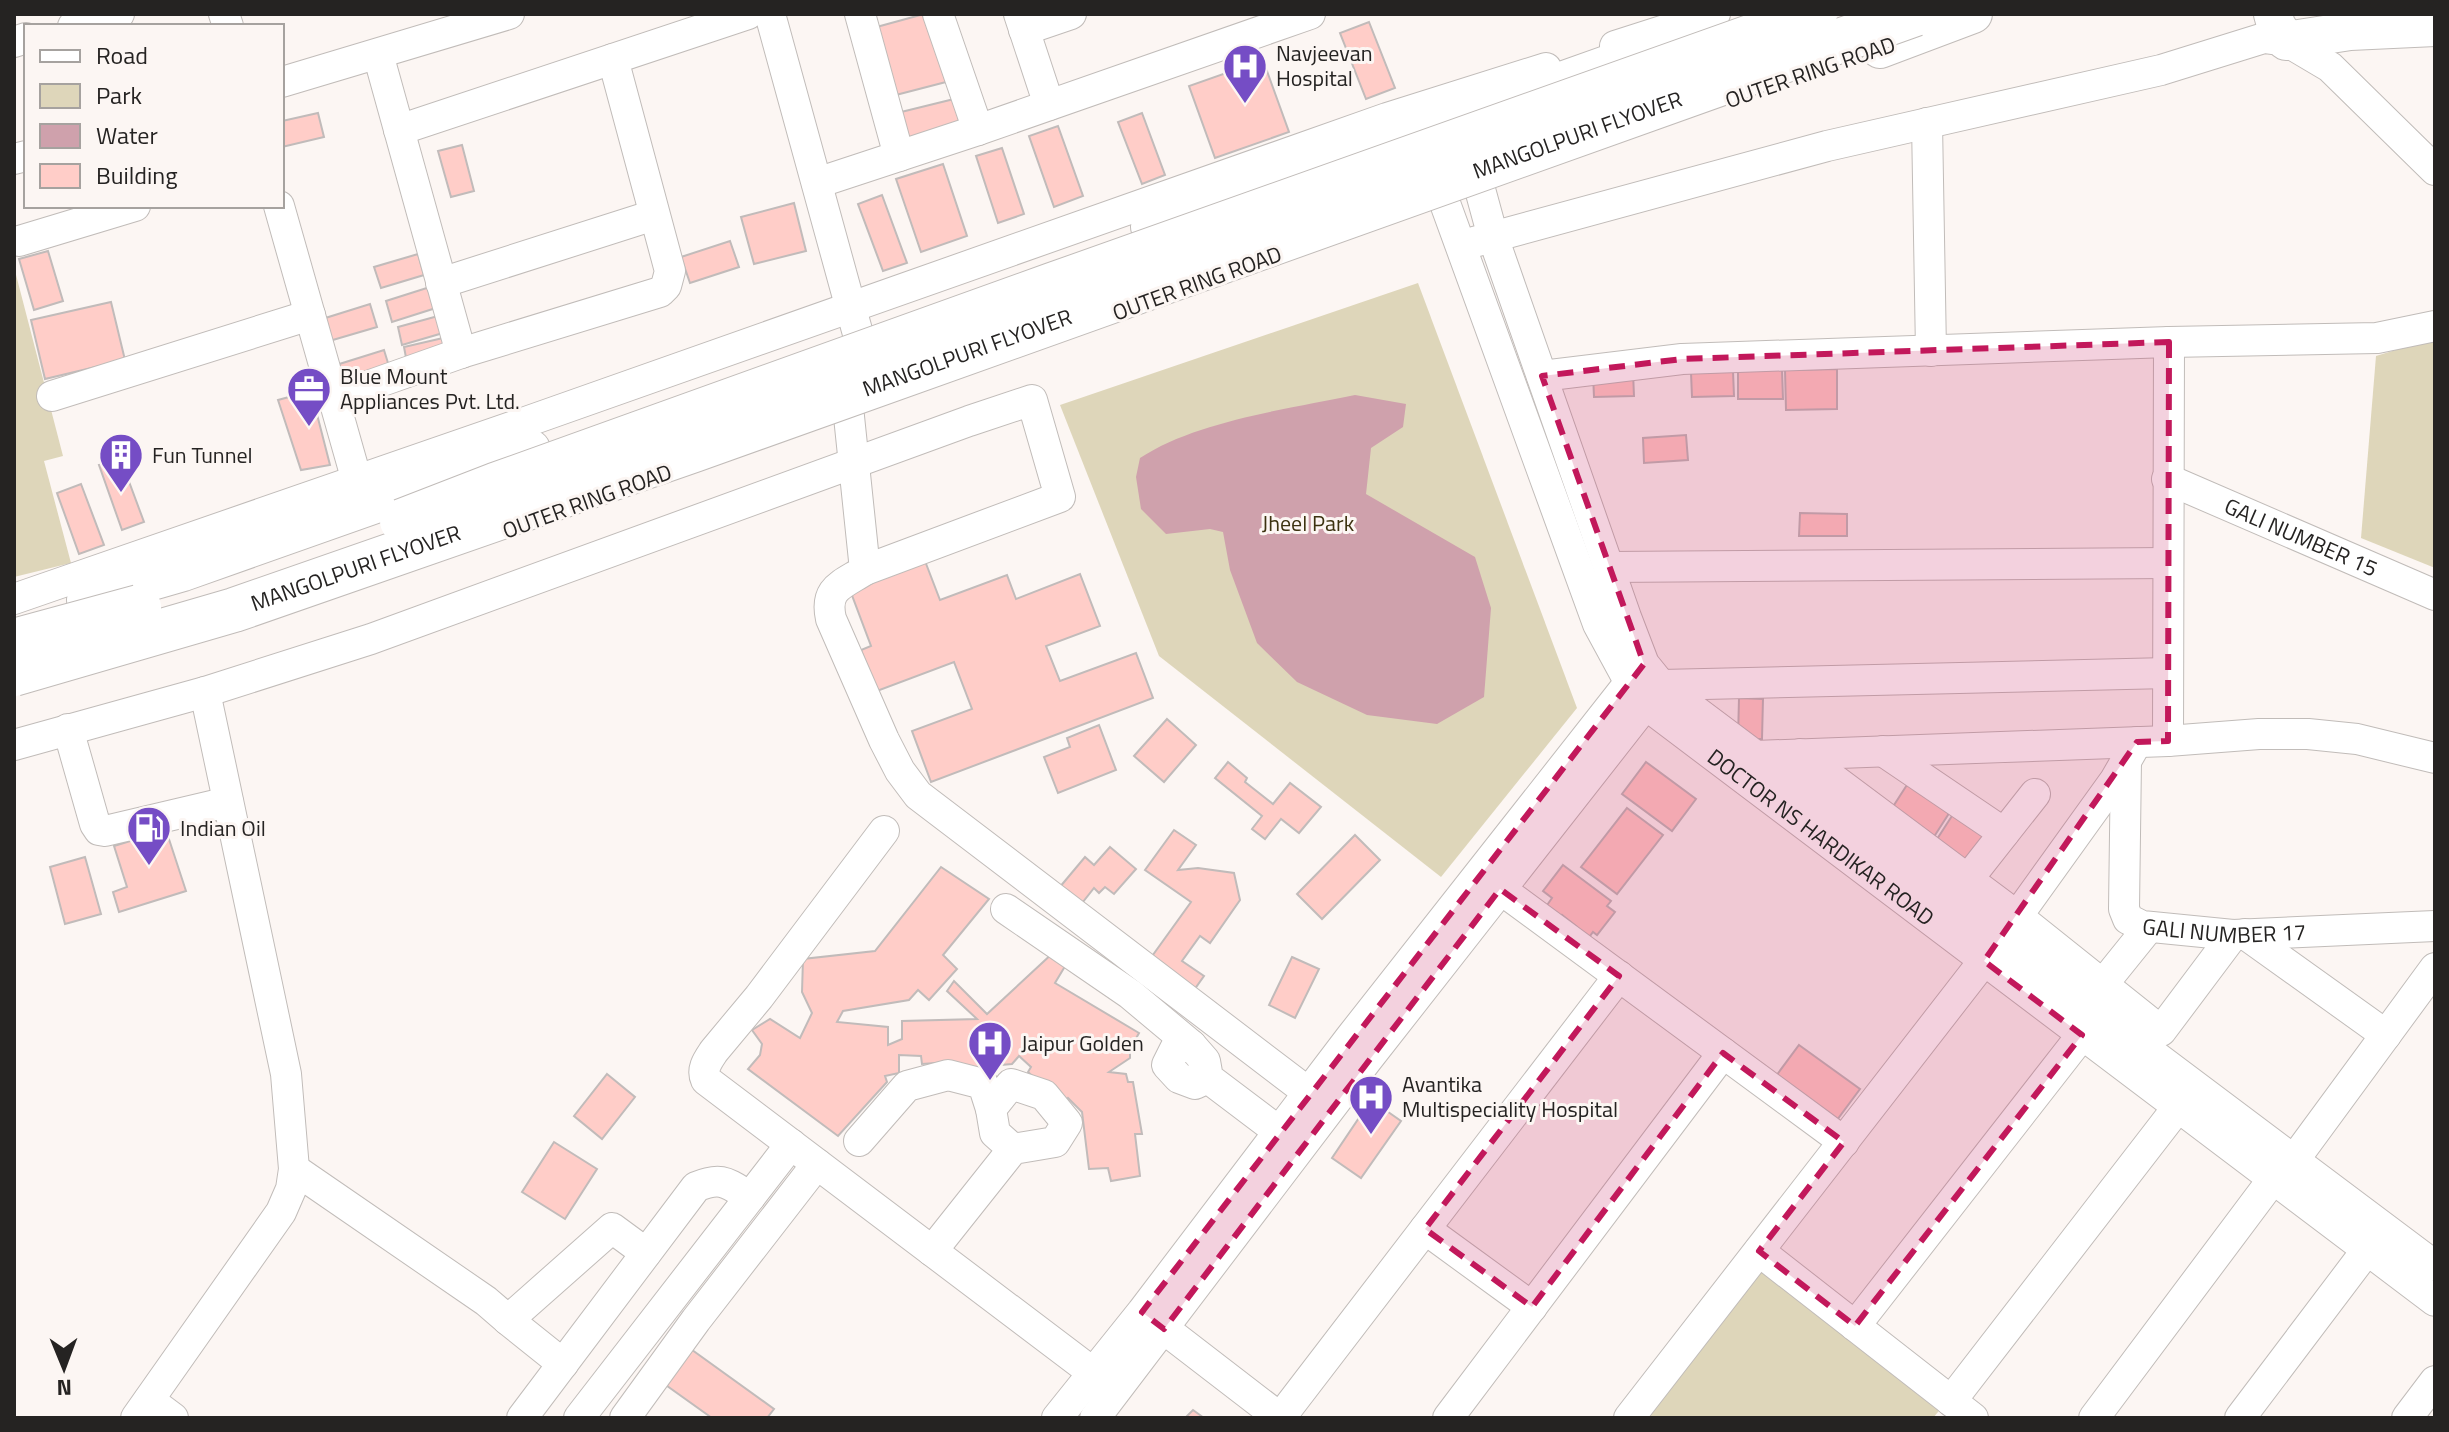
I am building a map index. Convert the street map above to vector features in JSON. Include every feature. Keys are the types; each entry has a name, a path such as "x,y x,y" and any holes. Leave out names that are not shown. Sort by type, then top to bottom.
{"highway":[{"name":"MANGOLPURI FLYOVER","path":"14,641 224,583 388,527 495,485 856,355 1815,14"},
{"name":"MANGOLPURI FLYOVER","path":"14,674 234,610 694,450 1915,14"}],"main road":[{"path":"14,621 183,572 854,320 1244,193 1752,14"},
{"name":"OUTER RING ROAD","path":"14,696 196,640 1478,182 1841,63 1973,14"},
{"path":"2298,30 2435,27"},
{"path":"1638,54 1658,123"},
{"path":"1244,193 1277,254"}],"street":[{"path":"284,81 509,14"},
{"path":"399,130 748,14"},
{"path":"770,14 854,320"},
{"path":"860,14 899,156"},
{"path":"938,14 978,130"},
{"path":"1049,105 1021,22 1071,14"},
{"path":"817,183 1049,105 1272,20 1310,14"},
{"path":"14,599 357,481 854,320 1387,118 1715,14"},
{"path":"80,24 110,15"},
{"path":"1461,246 1827,146 2161,70 2298,30 2435,170"},
{"path":"378,54 461,353"},
{"path":"334,398 461,353 660,292 666,286 670,271 613,59"},
{"path":"1927,123 1931,351"},
{"path":"1478,182 1493,237 1609,567 1645,684"},
{"name":"DOCTOR NS HARDIKAR ROAD","path":"1442,195 1598,624 1645,684 2000,939 2082,1035 2178,1107 2435,1266"},
{"path":"19,241 128,208"},
{"path":"280,208 357,481"},
{"path":"441,283 654,215"},
{"path":"52,396 310,315"},
{"path":"1542,376 1682,359 2377,338 2435,326"},
{"path":"2168,741 2169,342"},
{"path":"14,745 205,692 371,639 1032,400 1060,497 865,570 832,592 827,602 831,619 884,740 900,771 918,795 1309,1093"},
{"path":"848,407 865,570"},
{"name":"GALI NUMBER 15","path":"2167,479 2435,595"},
{"path":"1609,567 2168,563"},
{"path":"1645,684 2168,673"},
{"path":"1095,1418 1117,1390 1153,1320 1645,684"},
{"name":"DOCTOR NS HARDIKAR ROAD","path":"1645,684 1755,756 2000,939 2284,1170 2367,1250 2435,1301"},
{"path":"173,1418 142,1409 281,1212 291,1189 294,1169 286,1074 205,692"},
{"path":"68,729 99,830 228,802"},
{"path":"1755,756 1883,751 2132,751 2168,741 2259,734 2308,734 2357,739 2435,758"},
{"path":"1883,751 2004,833"},
{"path":"1629,1418 2000,939 2115,780 2132,751"},
{"name":"GALI NUMBER 17","path":"2132,751 2124,909 2128,919 2149,927 2239,934 2433,928"},
{"path":"1800,754 1968,879 2000,939 2103,984 2161,1031 2239,934 2386,1035"},
{"path":"1968,879 2035,794"},
{"path":"884,831 759,997 714,1051 704,1068 706,1080 1117,1390"},
{"path":"1290,1140 1309,1093 1490,881"},
{"path":"1490,881 1844,1142"},
{"path":"1006,909 1130,994 1191,1045 1205,1061 1208,1078 1290,1140"},
{"path":"2103,984 2149,927"},
{"path":"2094,1418 2435,968"},
{"path":"1153,1320 1280,1418 1619,976"},
{"path":"1855,1326 2082,1035"},
{"path":"1448,1418 1723,1053"},
{"path":"859,1141 907,1086 948,1075 983,1084 995,1133 1013,1149"},
{"path":"932,1251 1013,1149 1055,1142 1067,1123 1044,1095 1011,1084 991,1109"},
{"path":"1759,1251 1962,1410 2178,1107"},
{"path":"579,1418 791,1144"},
{"path":"625,1418 696,1320 817,1164"},
{"path":"294,1169 486,1301 563,1364"},
{"path":"522,1418 696,1187 712,1180 726,1181 750,1197"},
{"path":"508,1320 612,1228 646,1253"},
{"path":"1425,1229 1532,1307"},
{"path":"2240,1418 2367,1250"},
{"path":"1057,1418 1091,1373 1153,1320"},
{"path":"2407,1418 2435,1381"}],"highlighted area":[{"path":"2169,342 2168,741 2137,742 1984,961 2082,1035 1855,1326 1759,1251 1844,1142 1723,1053 1532,1307 1425,1229 1619,976 1500,889 1164,1329 1142,1312 1644,664 1542,376 1682,359"}],"green space":[{"path":"14,267 63,456 44,461 71,563 14,577"},
{"name":"Jheel Park","path":"1418,283 1577,708 1441,877 1159,656 1060,405"},
{"path":"2435,338 2435,568 2361,538 2376,356"},
{"path":"1762,1269 1943,1406 1933,1418 1648,1418"}],"water":[{"path":"1355,395 1406,404 1403,427 1371,448 1366,494 1475,557 1491,608 1484,697 1437,724 1367,715 1297,682 1257,643 1230,570 1223,532 1210,529 1166,534 1141,509 1136,477 1140,458 1163,445 1215,425"}],"building":[{"path":"924,14 946,82 892,96 873,28"},
{"path":"1369,22 1395,88 1366,99 1340,33"},
{"path":"1263,60 1289,132 1215,158 1189,86"},
{"path":"954,99 961,129 904,142 897,113"},
{"path":"318,113 324,137 284,147 284,121"},
{"path":"1142,113 1165,175 1142,184 1118,122"},
{"path":"1058,126 1083,196 1054,207 1029,136"},
{"path":"462,145 474,191 451,197 438,151"},
{"path":"1002,148 1024,214 998,223 976,156"},
{"path":"943,164 967,236 921,252 896,179"},
{"path":"882,195 907,263 883,271 858,204"},
{"path":"794,203 806,251 754,264 741,217"},
{"path":"730,241 739,267 690,283 681,257"},
{"path":"48,251 63,301 34,310 19,259"},
{"path":"418,254 424,275 381,288 374,267"},
{"path":"433,286 439,307 392,322 386,301"},
{"path":"111,302 125,360 45,379 31,320"},
{"path":"370,304 377,327 326,342 319,320"},
{"path":"438,316 443,333 402,345 398,327"},
{"path":"443,338 446,354 407,363 404,347"},
{"path":"384,350 392,376 342,392 333,366"},
{"path":"1837,369 1837,409 1786,410 1785,370"},
{"path":"1738,370 1782,370 1783,399 1738,399"},
{"path":"1733,371 1734,396 1692,397 1691,373"},
{"path":"1633,372 1634,396 1594,397 1593,374"},
{"path":"311,391 330,465 301,470 278,400"},
{"path":"1686,435 1688,460 1644,463 1643,438"},
{"name":"Fun Tunnel","path":"121,460 144,522 122,530 99,465"},
{"path":"81,484 104,545 79,554 57,493"},
{"path":"1800,513 1847,514 1847,536 1799,536"},
{"path":"925,561 940,600 1007,575 1016,599 1080,574 1100,626 1046,646 1060,681 1136,653 1153,698 931,782 912,731 972,709 954,662 877,691 861,650 871,646 850,590"},
{"path":"1739,698 1763,699 1762,739 1738,739"},
{"path":"1167,719 1196,745 1164,782 1134,756"},
{"path":"1099,725 1116,770 1058,793 1044,757 1070,747 1067,738"},
{"path":"1228,762 1247,778 1245,782 1273,804 1290,783 1321,807 1299,833 1281,819 1265,839 1252,829 1262,816 1215,778"},
{"path":"1646,762 1696,799 1672,831 1622,794"},
{"path":"1912,777 1955,804 1930,843 1887,816"},
{"path":"1959,805 1997,829 1968,874 1930,850"},
{"path":"1627,808 1663,835 1617,894 1581,867"},
{"name":"Indian Oil","path":"166,830 186,891 119,912 113,892 127,887 114,846"},
{"path":"1174,830 1196,845 1178,870 1198,868 1234,873 1240,900 1210,943 1200,936 1182,961 1204,976 1194,990 1150,959 1191,902 1145,870"},
{"path":"1355,835 1380,860 1322,919 1297,894"},
{"path":"1110,847 1136,869 1114,894 1105,887 1099,893 1094,888 1075,912 1054,894 1085,857 1094,865"},
{"path":"85,857 101,914 65,924 50,867"},
{"path":"1563,865 1611,901 1607,906 1615,912 1597,935 1593,932 1587,940 1562,915 1559,919 1545,908 1552,898 1543,891"},
{"path":"941,867 989,899 943,955 957,969 929,1000 918,990 909,1000 843,1011 837,1022 888,1027 888,1045 902,1039 902,1021 977,1019 947,991 954,981 987,1014 1055,951 1070,958 1055,983 1139,1033 1130,1049 1130,1058 1109,1072 1126,1074 1128,1082 1133,1082 1142,1134 1135,1134 1140,1176 1111,1181 1108,1168 1089,1169 1082,1112 1068,1098 1063,1104 1028,1072 1031,1067 1019,1056 1012,1064 954,1069 949,1062 922,1064 921,1056 899,1055 899,1073 885,1076 887,1082 838,1136 748,1069 760,1055 762,1044 752,1030 770,1019 800,1038 812,1013 802,992 803,959 875,951"},
{"path":"1292,957 1319,969 1295,1018 1269,1005"},
{"path":"1799,1045 1860,1089 1834,1124 1773,1080"},
{"path":"607,1074 635,1097 602,1139 574,1116"},
{"path":"1371,1100 1401,1121 1361,1178 1332,1158"},
{"path":"554,1142 597,1169 565,1219 522,1192"},
{"path":"688,1347 774,1409 767,1418 712,1418 663,1383"},
{"path":"1193,1410 1204,1418 1185,1418"}],"place":[{"name":"Navjeevan Hospital","path":"1245,105"},
{"name":"Blue Mount Appliances Pvt. Ltd.","path":"309,428"},
{"name":"Fun Tunnel","path":"121,494"},
{"name":"Indian Oil","path":"149,867"},
{"name":"Jaipur Golden","path":"990,1082"},
{"name":"Avantika Multispeciality Hospital","path":"1371,1136"}]}
